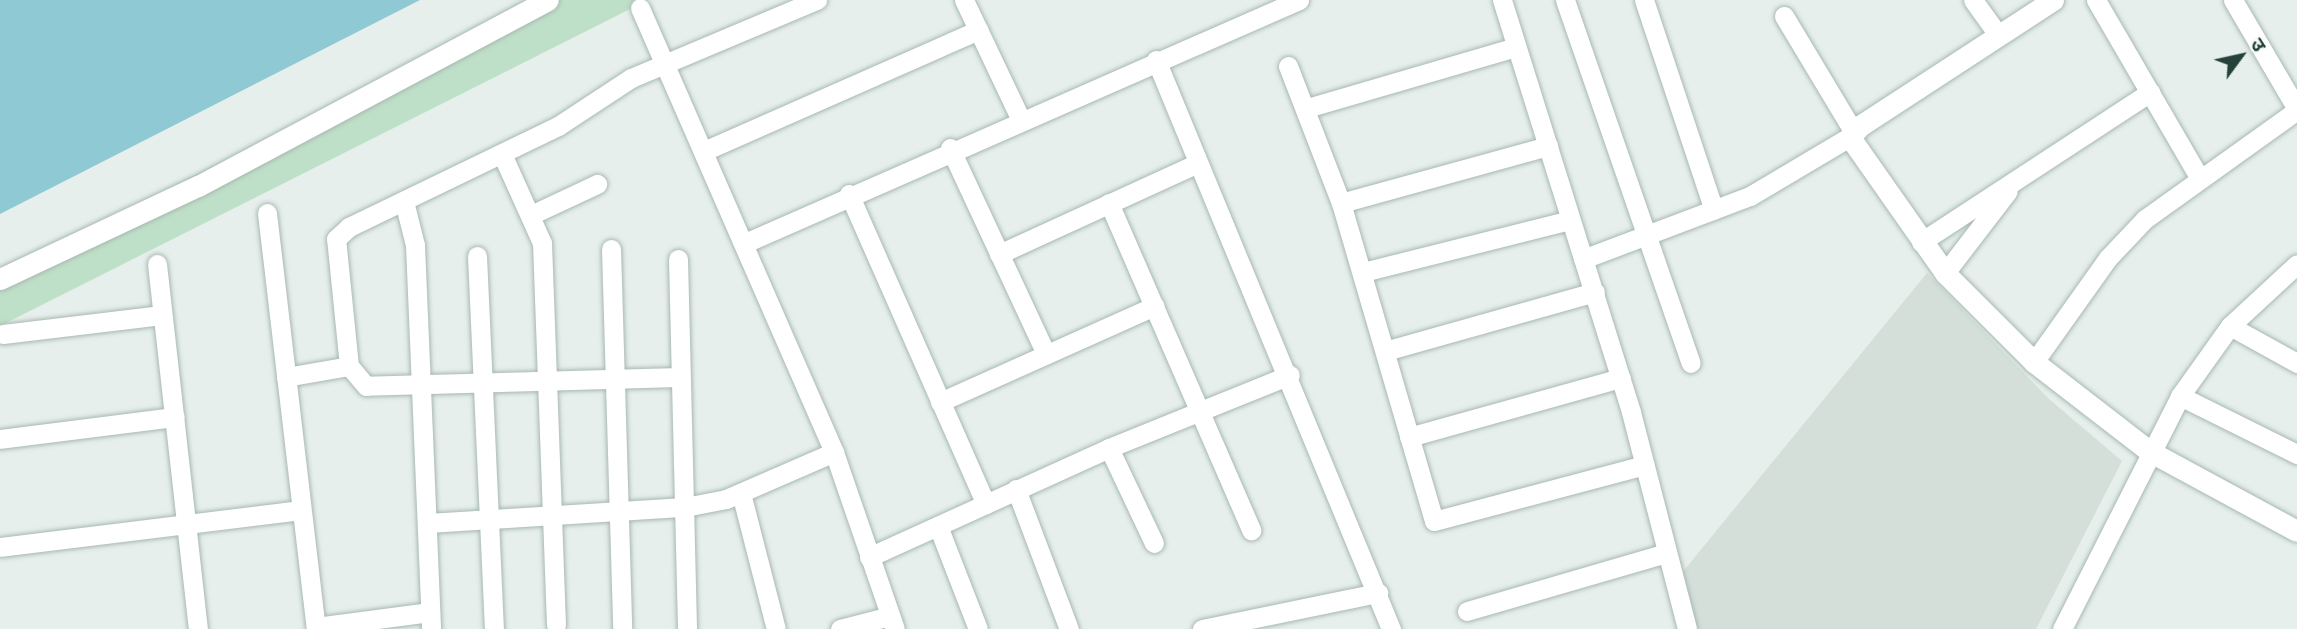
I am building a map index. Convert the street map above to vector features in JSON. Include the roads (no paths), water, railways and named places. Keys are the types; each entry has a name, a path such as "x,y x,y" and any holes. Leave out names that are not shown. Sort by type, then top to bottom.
{"street":[{"path":"0,279 198,186 548,0"},
{"path":"680,377 366,386 349,366 336,239 404,201 502,154 631,78 817,0"},
{"path":"964,0 1020,118"},
{"path":"745,243 950,148 1300,0"},
{"path":"1502,0 1621,378 1687,629"},
{"path":"1564,0 1643,236 1691,363"},
{"path":"1644,0 1714,210"},
{"path":"1973,0 1999,36"},
{"path":"1583,259 1750,196 1852,133 2053,0"},
{"path":"2096,0 2198,175"},
{"path":"2034,362 2126,238 2198,175 2297,109 2233,0"},
{"path":"640,8 667,63 834,452 892,622 840,629"},
{"path":"1784,16 1852,133 1921,242 1945,273 2034,362 2149,451 2297,531"},
{"path":"704,151 978,30"},
{"path":"1307,108 1516,47"},
{"path":"1156,60 1290,375 1391,629"},
{"path":"1288,66 1307,108 1341,203 1409,438 1438,524 1645,465"},
{"path":"1921,242 2150,92"},
{"path":"1341,203 1548,146"},
{"path":"950,148 1046,354"},
{"path":"502,154 533,214 542,243 556,625"},
{"path":"999,254 1198,163"},
{"path":"1945,273 2017,179"},
{"path":"533,214 597,184"},
{"path":"849,194 986,504"},
{"path":"267,213 316,628 430,621 415,245 404,201"},
{"path":"1109,203 1251,530"},
{"path":"1363,272 1570,220"},
{"path":"611,250 623,512 622,629"},
{"path":"477,256 485,383 494,629"},
{"path":"678,259 687,629"},
{"path":"157,264 198,629"},
{"path":"2062,629 2149,451 2180,396 2230,326 2297,264"},
{"path":"1385,351 1595,292"},
{"path":"940,402 1155,306"},
{"path":"3,334 162,315"},
{"path":"2230,326 2297,363"},
{"path":"286,377 349,366"},
{"path":"869,557 1199,409 1290,375"},
{"path":"1409,438 1621,378"},
{"path":"2180,396 2296,452"},
{"path":"0,439 175,417"},
{"path":"1109,448 1154,543"},
{"path":"428,523 685,507 741,493 834,452"},
{"path":"1016,489 1069,629"},
{"path":"741,493 776,629"},
{"path":"0,547 300,510"},
{"path":"938,526 978,629"},
{"path":"1467,611 1667,553"},
{"path":"1202,629 1378,593"}],"water":[{"path":"0,0 420,0 0,214"}]}
